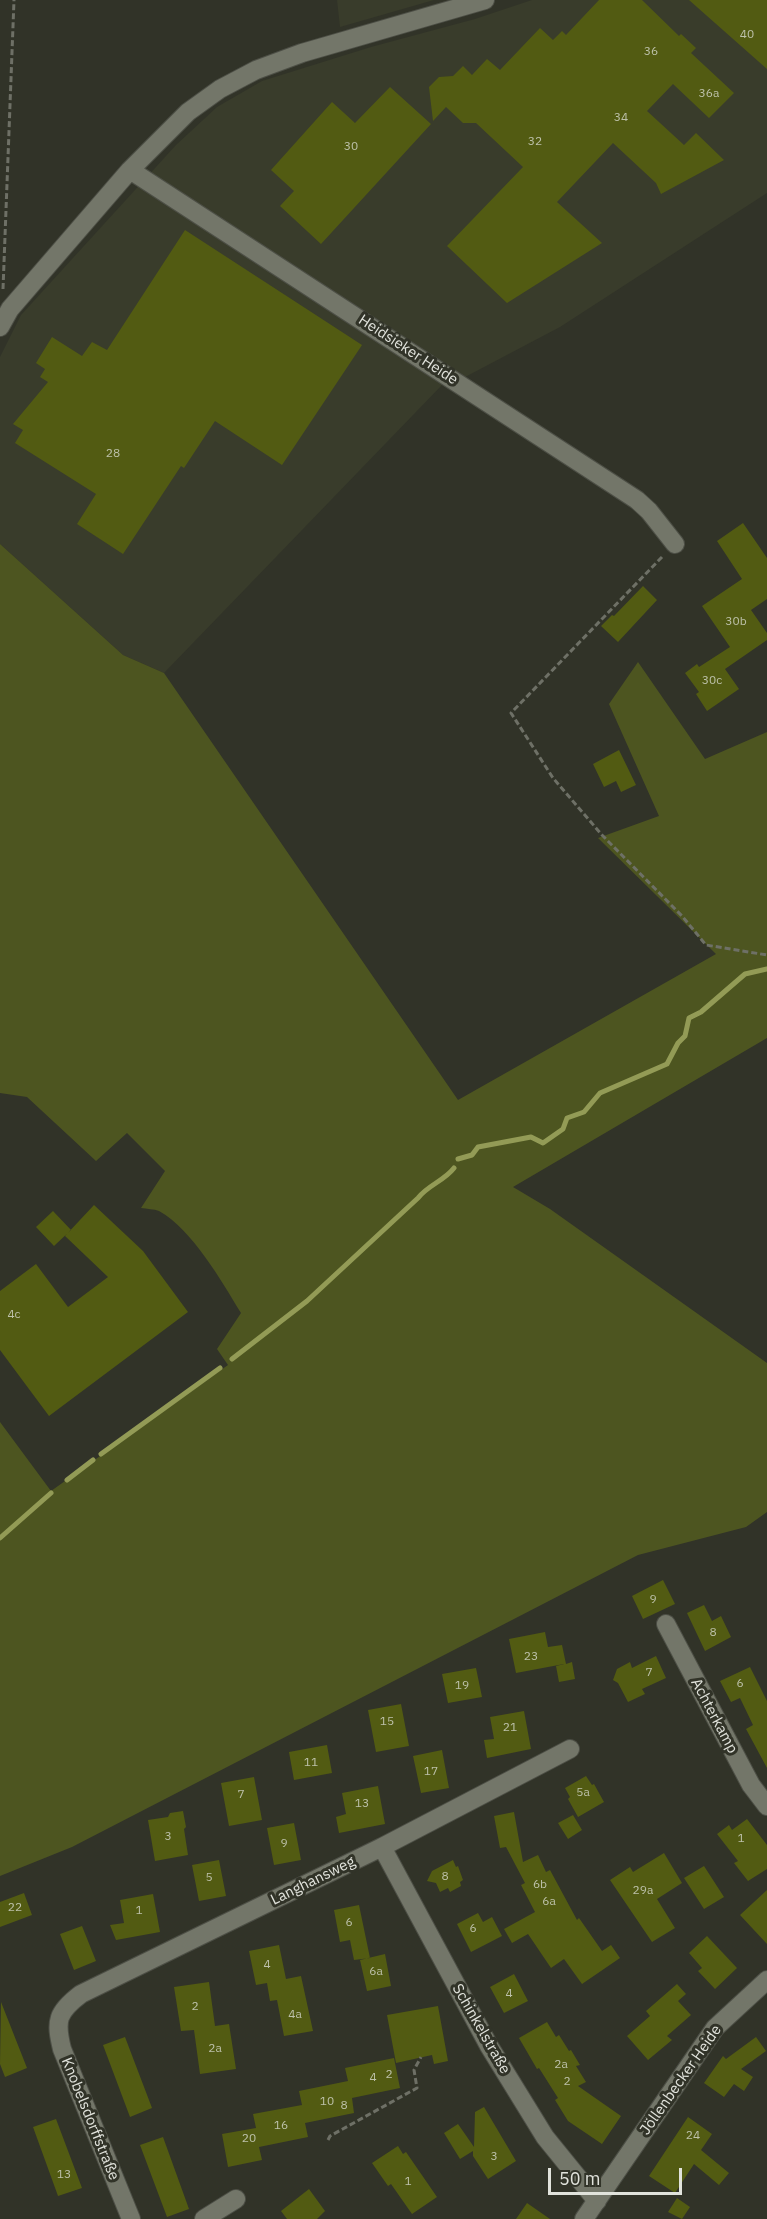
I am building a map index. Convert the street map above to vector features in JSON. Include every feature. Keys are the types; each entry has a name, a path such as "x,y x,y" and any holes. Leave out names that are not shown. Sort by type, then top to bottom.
{"street":[{"path":"0,327 10,309 130,170 188,112 220,89 256,70 302,53 485,0"},
{"name":"Heidsieker Heide","path":"130,170 637,500 649,511 675,544"},
{"name":"Achterkamp","path":"666,1624 751,1785 767,1806"},
{"name":"Langhansweg","path":"59,2016 68,2004 81,1994 382,1847 570,1749"},
{"name":"Schinkelstraße","path":"382,1847 489,2046 545,2137 597,2201"},
{"name":"Jöllenbecker Heide","path":"584,2219 715,2028 767,1980"},
{"name":"Knobelsdorffstraße","path":"59,2016 58,2031 62,2049 131,2219"},
{"path":"204,2219 236,2199"}],"path":[{"path":"10,309 4,296 3,255 14,0"},
{"path":"675,544 511,713 553,778 602,835 682,916 706,945 767,955"},
{"path":"327,2140 330,2136 417,2088 414,2070 421,2057"}],"shaded area":[{"path":"337,0 434,0 340,27"},
{"path":"532,0 767,0 767,193 560,327 467,376 442,385 164,673 123,655 0,544 0,357 21,315 176,145 217,107 262,81 371,47 475,19"}],"green space":[{"path":"0,544 123,655 164,673 458,1100 716,954 598,838 659,816 609,704 638,662 705,759 767,732 767,1038 513,1187 550,1209 767,1363 767,1512 746,1527 638,1555 72,1847 0,1876 0,1422 51,1491 228,1365 217,1349 241,1313 205,1257 183,1230 159,1211 141,1208 165,1171 127,1133 96,1161 27,1097 0,1093"}],"building":[{"path":"599,0 642,0 679,36 681,34 696,48 691,53 734,93 709,118 673,84 647,111 684,145 696,133 724,160 661,194 656,183 613,143 557,202 602,243 507,303 447,246 523,167 476,123 463,123 446,107 433,121 429,87 439,77 453,76 463,66 472,75 487,59 500,70 540,28 553,40 562,31 566,35"},
{"path":"689,0 767,0 767,69"},
{"path":"390,87 431,124 321,244 280,206 294,191 271,170 332,102 355,123"},
{"path":"185,230 362,345 282,465 215,421 184,468 181,466 123,554 77,524 96,494 15,443 23,430 13,424 48,382 40,377 45,369 36,363 52,337 82,356 92,342 107,350"},
{"path":"743,523 767,558 767,599 751,610 767,633 767,640 725,669 739,689 707,711 696,694 699,692 685,673 697,664 699,667 730,647 702,606 742,579 717,541"},
{"path":"643,586 657,600 618,642 601,626"},
{"path":"619,750 636,785 621,792 616,781 604,787 593,764"},
{"path":"94,1205 143,1251 188,1312 49,1416 0,1350 0,1291 36,1264 68,1307 108,1277 65,1236"},
{"path":"53,1211 71,1230 54,1246 36,1227"},
{"path":"663,1580 675,1604 643,1619 632,1596"},
{"path":"704,1605 712,1621 721,1616 731,1637 705,1651 687,1613"},
{"path":"545,1632 548,1647 562,1645 566,1664 572,1662 575,1679 559,1682 556,1666 564,1664 516,1673 509,1639"},
{"path":"656,1656 666,1678 642,1689 645,1694 628,1702 618,1683 613,1680 617,1669 630,1662 632,1668"},
{"path":"750,1667 767,1701 767,1768 746,1729 753,1725 740,1698 731,1702 720,1681"},
{"path":"476,1668 482,1697 448,1703 442,1674"},
{"path":"401,1704 409,1746 376,1752 368,1710"},
{"path":"524,1711 531,1749 487,1758 484,1740 494,1739 490,1717"},
{"path":"327,1745 332,1773 294,1780 289,1752"},
{"path":"442,1750 449,1788 421,1793 413,1756"},
{"path":"586,1776 592,1785 594,1784 604,1802 578,1817 565,1788"},
{"path":"254,1777 262,1820 229,1826 221,1783"},
{"path":"378,1786 385,1824 339,1833 336,1817 346,1814 342,1793"},
{"path":"183,1811 188,1855 155,1861 148,1820 168,1817 170,1813"},
{"path":"514,1812 523,1862 538,1855 546,1872 550,1870 577,1920 579,1918 602,1951 611,1945 620,1958 582,1984 564,1959 551,1968 528,1934 512,1943 504,1929 535,1912 521,1885 525,1883 506,1847 500,1848 494,1816"},
{"path":"573,1815 582,1830 568,1839 558,1823"},
{"path":"747,1819 767,1845 767,1869 748,1881 734,1863 738,1861 717,1834 729,1825 732,1830"},
{"path":"294,1823 301,1860 274,1865 267,1828"},
{"path":"664,1853 682,1883 657,1899 675,1928 652,1942 610,1880 630,1867 633,1872"},
{"path":"219,1860 226,1896 199,1901 192,1865"},
{"path":"453,1860 463,1880 460,1882 461,1886 450,1892 448,1888 440,1892 436,1883 427,1881 432,1871"},
{"path":"704,1866 724,1897 704,1909 684,1878"},
{"path":"767,1890 767,1944 740,1915"},
{"path":"24,1893 32,1915 0,1927 0,1902"},
{"path":"153,1894 160,1932 116,1940 110,1925 124,1923 120,1900"},
{"path":"359,1905 370,1958 354,1960 350,1940 340,1942 334,1910"},
{"path":"478,1913 483,1922 492,1917 502,1936 471,1952 457,1924"},
{"path":"82,1926 96,1961 74,1970 60,1934"},
{"path":"707,1936 737,1968 715,1989 698,1971 702,1968 689,1953"},
{"path":"279,1945 286,1979 301,1976 313,2031 284,2036 277,2000 270,2001 267,1983 256,1985 249,1951"},
{"path":"385,1954 391,1986 367,1991 360,1960"},
{"path":"514,1974 528,2001 504,2013 490,1987"},
{"path":"209,1982 215,2026 229,2024 236,2069 200,2074 194,2030 181,2031 174,1987"},
{"path":"677,1984 686,1994 678,2001 691,2015 667,2036 672,2040 648,2060 627,2036 650,2016 646,2011"},
{"path":"1,2002 27,2068 5,2077 0,2064"},
{"path":"438,2006 448,2061 434,2064 432,2055 396,2063 387,2015"},
{"path":"547,2022 556,2037 559,2035 569,2051 571,2050 580,2065 576,2066 586,2082 578,2086 621,2116 602,2144 568,2121 555,2100 558,2098 539,2068 537,2069 519,2038"},
{"path":"125,2037 152,2108 130,2117 103,2045"},
{"path":"756,2037 766,2051 741,2069 753,2077 744,2091 734,2084 724,2097 704,2083 723,2056 726,2059"},
{"path":"394,2058 400,2088 352,2098 354,2113 305,2123 308,2137 259,2147 262,2160 228,2167 222,2134 256,2128 253,2114 302,2105 299,2091 348,2081 345,2068"},
{"path":"484,2107 516,2161 488,2179 473,2156 473,2151 460,2159 444,2133 458,2124 474,2147 475,2112"},
{"path":"688,2117 712,2134 701,2150 729,2173 719,2185 694,2164 675,2193 649,2176"},
{"path":"56,2119 82,2188 58,2196 33,2127"},
{"path":"163,2137 189,2209 167,2217 140,2145"},
{"path":"398,2146 403,2154 406,2152 437,2197 412,2214 391,2184 388,2186 372,2163"},
{"path":"309,2189 325,2211 317,2219 287,2219 281,2211"},
{"path":"677,2198 690,2207 682,2219 668,2212"},
{"path":"527,2203 550,2219 516,2219"}],"waterway":[{"path":"458,1159 472,1155 478,1147 531,1137 543,1143 563,1129 567,1118 584,1112 600,1093 667,1064 678,1043 685,1036 689,1018 701,1012 745,974 767,969"},
{"path":"232,1359 307,1301 422,1194 454,1168"},
{"path":"101,1454 220,1368"},
{"path":"67,1480 93,1460"},
{"path":"0,1538 51,1493"}]}
